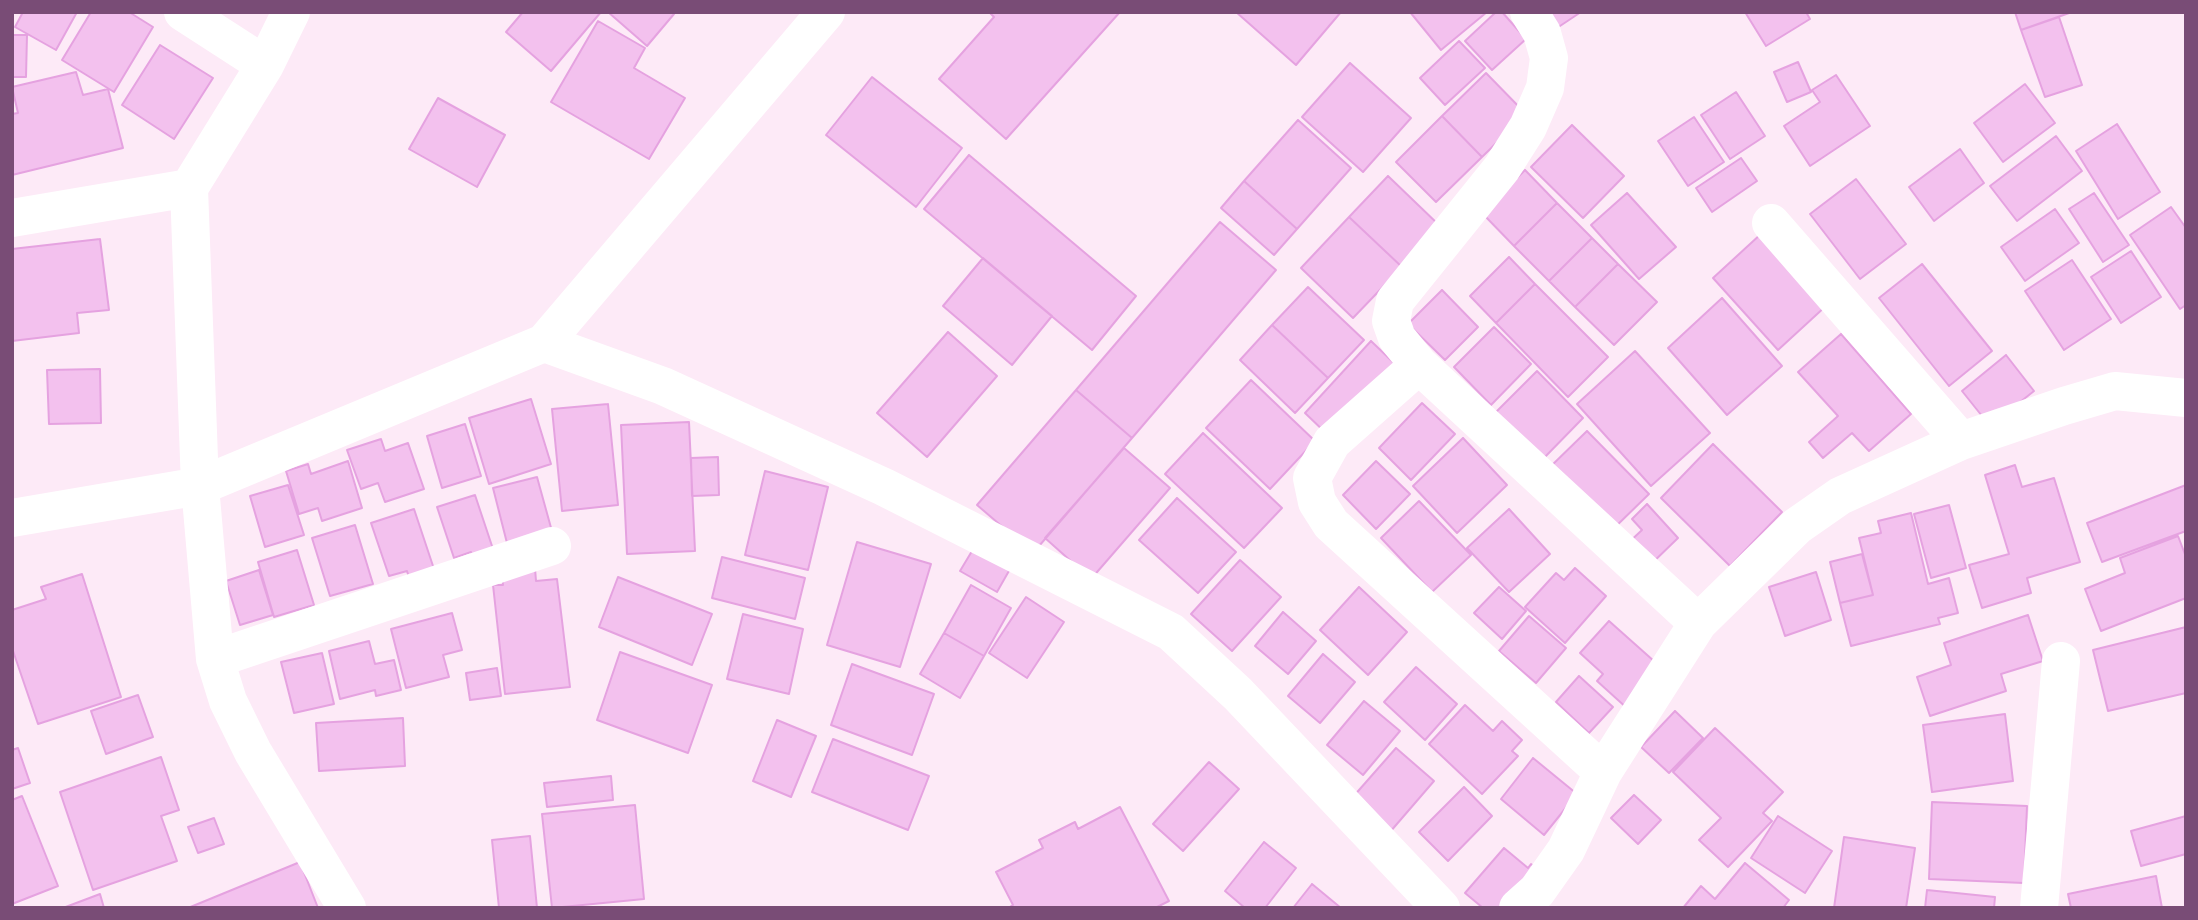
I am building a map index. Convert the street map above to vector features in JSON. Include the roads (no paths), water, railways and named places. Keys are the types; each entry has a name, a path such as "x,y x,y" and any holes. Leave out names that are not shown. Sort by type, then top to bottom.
{"street":[{"path":"183,12 265,65"},
{"path":"291,12 265,65 189,188 200,486 215,659 228,701 253,752 347,908"},
{"path":"12,518 200,486 544,343 826,12"},
{"path":"1529,12 1542,33 1549,58 1545,88 1528,127 1502,168 1395,301 1391,321 1396,338 1419,365 1698,623"},
{"path":"12,218 189,188"},
{"path":"1771,223 1961,440"},
{"path":"544,343 663,386 884,487 1171,632 1238,694 1441,908"},
{"path":"1419,365 1332,442 1312,478 1317,502 1331,524 1371,563 1603,772"},
{"path":"1518,908 1537,891 1566,850 1603,772 1698,623 1797,526 1840,496 1961,440 2115,391 2186,398"},
{"path":"215,659 552,546"},
{"path":"2039,908 2061,661"}]}
